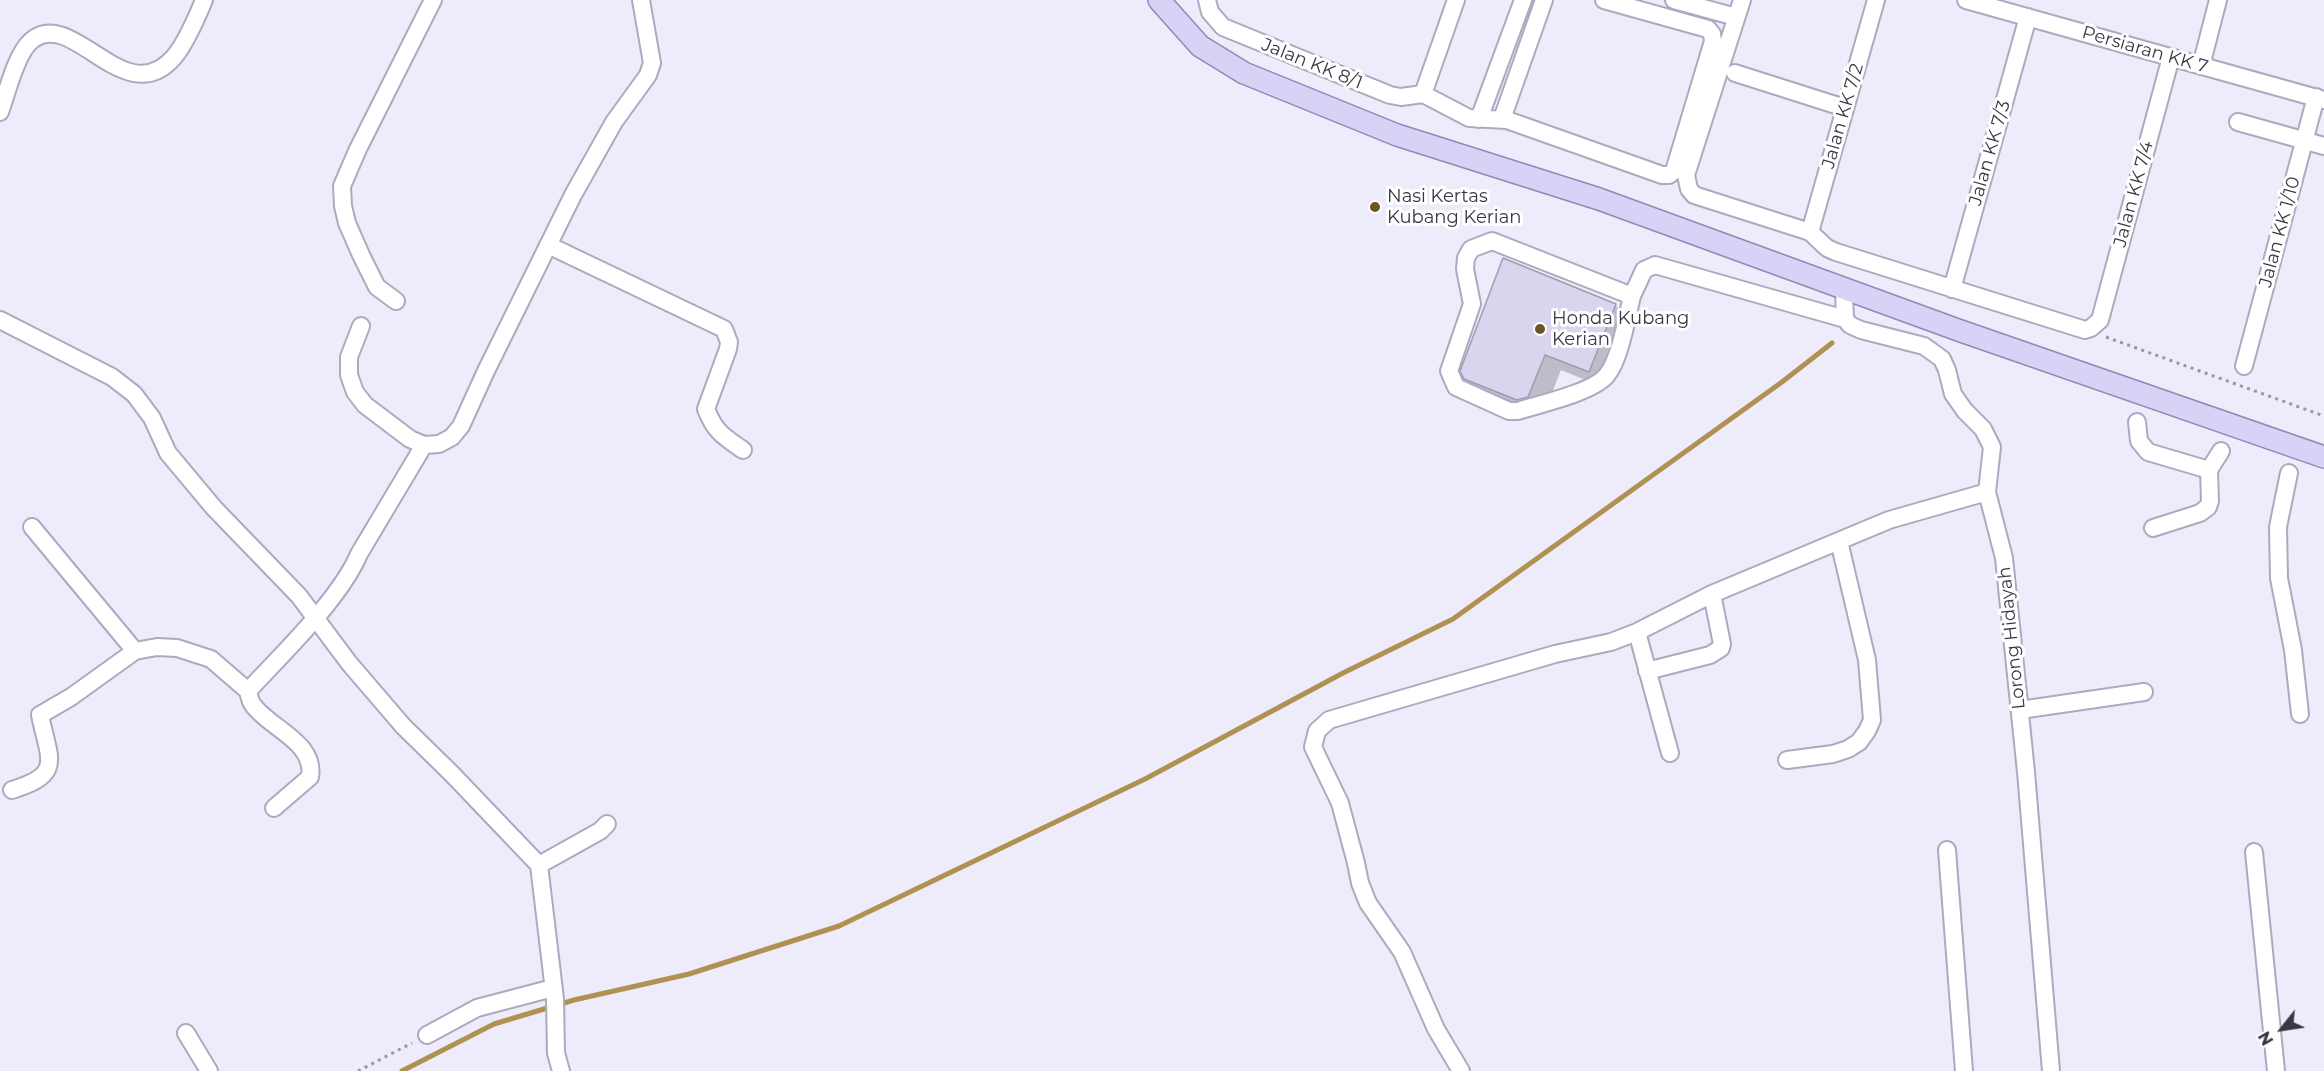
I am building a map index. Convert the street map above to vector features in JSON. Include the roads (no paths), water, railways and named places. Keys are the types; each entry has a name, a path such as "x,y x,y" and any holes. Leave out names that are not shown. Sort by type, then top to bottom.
{"main road":[{"path":"1159,0 1200,46 1244,73 1397,135 1599,199 1844,289 2324,457"}],"street":[{"path":"0,112 21,56 30,41 43,33 60,33 117,67 132,73 150,73 164,66 175,56 204,0"},
{"path":"396,301 376,287 347,223 342,186 358,149 433,0"},
{"path":"361,326 349,357 349,375 355,392 365,405 410,439 424,445 440,444 452,437 461,426 573,195 614,122 648,75 652,63 640,0"},
{"path":"1456,0 1423,94 1469,118 1502,119 1662,175 1672,173 1713,41 1712,34 1708,29 1604,0"},
{"path":"1479,119 1522,0"},
{"path":"1502,119 1544,0"},
{"path":"1674,0 1737,17"},
{"path":"1742,0 1686,175 1689,189 1701,198 1810,231 1827,248 1836,252 1952,289"},
{"name":"Jalan KK 7/2","path":"1810,231 1876,0"},
{"name":"Persiaran KK 7","path":"1966,0 2320,99"},
{"path":"2201,66 2218,0"},
{"name":"Jalan KK 8/1","path":"1208,6 1223,27 1380,92 1401,97 1423,94"},
{"name":"Jalan KK 7/3","path":"1952,289 2028,17"},
{"name":"Jalan KK 7/4","path":"1952,289 2077,329 2091,328 2100,320 2171,57"},
{"path":"1735,74 1845,108"},
{"name":"Jalan KK 1/10","path":"2244,366 2304,141 2320,99"},
{"path":"2238,122 2324,146"},
{"path":"1632,296 1492,241 1480,244 1471,249 1466,258 1465,269 1472,304 1449,370 1451,378 1456,387 1509,411 1529,408 1592,387 1609,373 1619,347 1632,296 1644,270 1655,265 1845,319 1844,289"},
{"path":"548,245 724,329 729,342 728,349 706,409 719,434 743,450"},
{"name":"Lorong Hidayah","path":"1845,319 1850,325 1861,330 1924,346 1942,358 1953,394 1965,411 1983,429 1992,447 1986,492 2004,558 2020,710 2051,1071"},
{"path":"0,320 112,377 134,394 152,418 168,453 214,508 299,596 348,663 403,726 539,865 554,994 556,1053 561,1071"},
{"path":"2137,422 2139,441 2148,452 2209,470"},
{"path":"248,692 314,618 351,572 359,554 424,445"},
{"path":"2152,528 2200,513 2208,507 2210,501 2209,470 2221,451"},
{"path":"2289,474 2278,527 2279,578 2293,650 2300,714"},
{"path":"1461,1071 1436,1029 1402,952 1368,903 1360,883 1340,802 1313,747 1317,730 1329,720 1544,657 1611,642 1637,632 1712,594 1889,520 1986,492"},
{"path":"32,526 135,651"},
{"path":"1787,760 1833,754 1848,749 1859,742 1868,731 1872,720 1867,660 1839,541"},
{"path":"1647,671 1710,655 1721,648 1712,594"},
{"path":"1637,632 1670,753"},
{"path":"12,790 40,780 47,772 50,763 40,715 71,697 135,651 157,647 177,648 211,659 248,692 251,703 287,733 303,751 311,770 310,777 274,808"},
{"path":"2020,710 2144,692"},
{"path":"539,865 600,831 607,824"},
{"path":"1947,850 1964,1071"},
{"path":"2254,852 2276,1071"},
{"path":"427,1035 477,1008 554,994"},
{"path":"186,1033 210,1071"}],"waterway":[{"path":"402,1071 494,1024 574,1000 689,974 839,926 1145,779 1343,673 1453,619 1782,382 1832,343"}],"place":[{"name":"Nasi Kertas Kubang Kerian","path":"1375,207"},
{"name":"Honda Kubang Kerian","path":"1540,329"}]}
